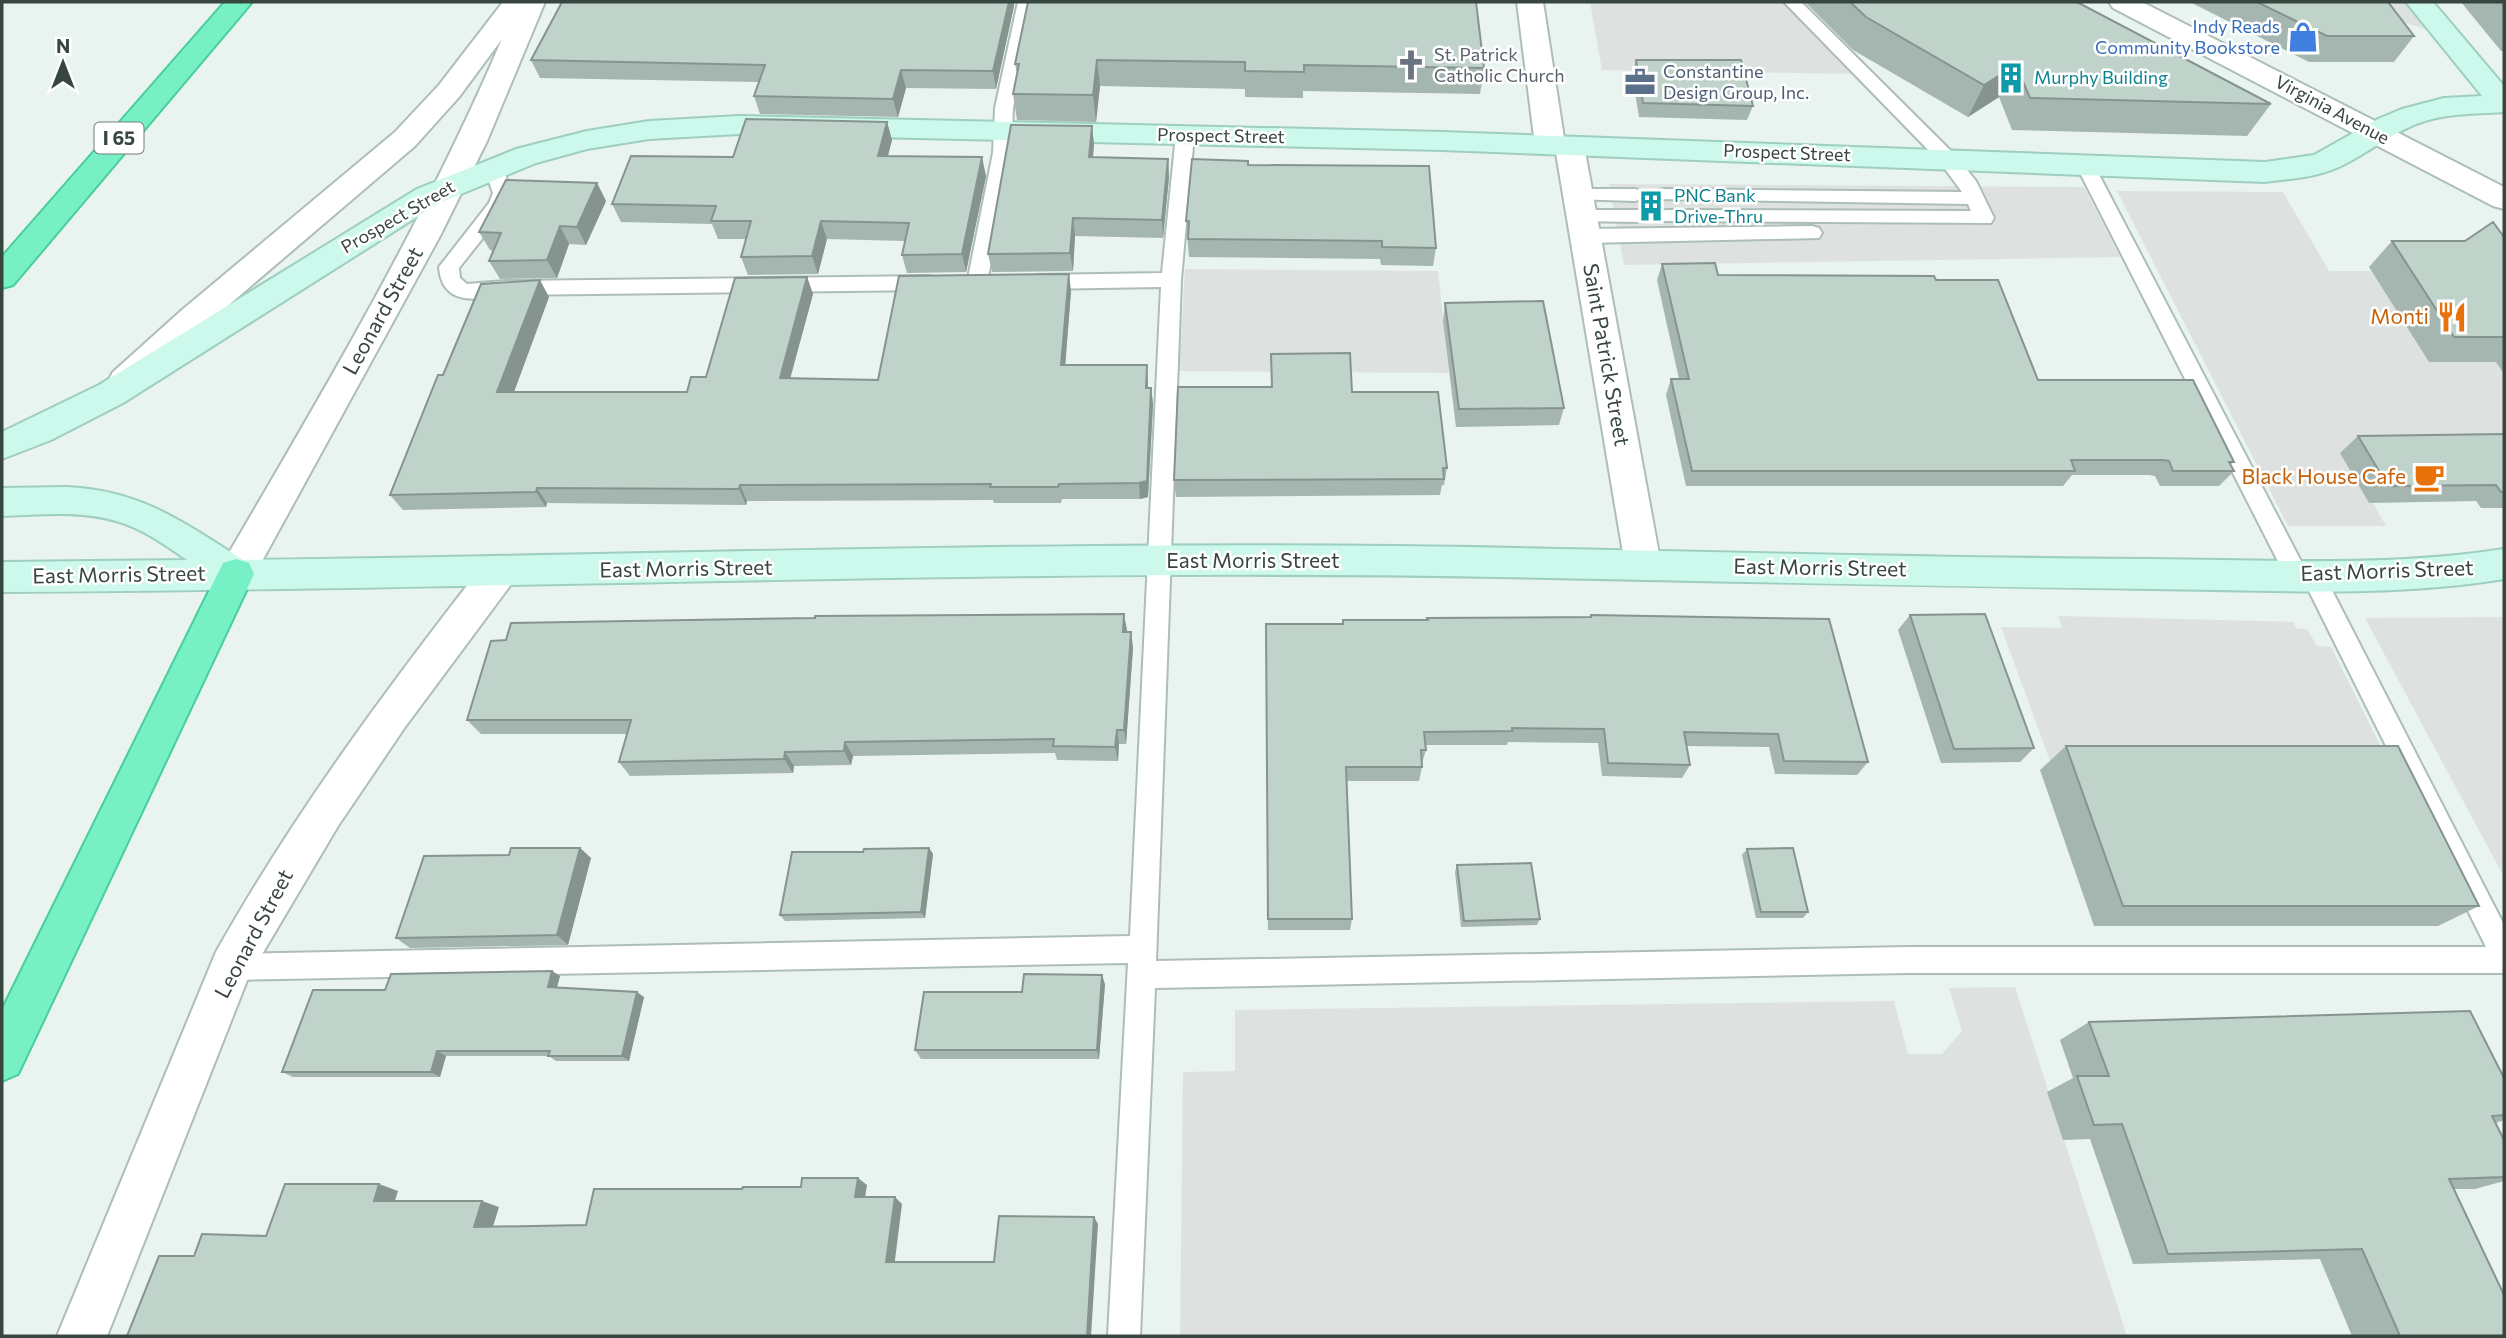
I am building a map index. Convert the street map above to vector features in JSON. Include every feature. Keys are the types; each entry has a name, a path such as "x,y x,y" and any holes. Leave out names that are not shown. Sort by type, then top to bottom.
{"highway":[{"name":"I 65","path":"2,276 239,2"},
{"path":"2,1058 236,574"}],"main road":[{"path":"2419,2 2504,103"},
{"name":"Prospect Street","path":"2,446 111,394 386,221 451,186 554,148 649,130 739,125 1185,135 1947,158 2209,171 2281,171 2324,162 2402,119 2428,111 2463,105 2504,103"},
{"path":"2,502 101,503 130,510 154,522 236,574"},
{"name":"East Morris Street","path":"2,577 499,572 1158,560 1643,565 2015,573 2304,574 2459,571 2504,564"}],"street":[{"path":"111,394 193,318 404,139 449,91 517,2"},
{"name":"Leonard Street","path":"236,574 378,323 451,186 491,101 532,2"},
{"name":"Saint Patrick Street","path":"1530,2 1560,146 1582,216 1643,565"},
{"name":"Virginia Avenue","path":"2122,2 2504,199"},
{"name":"Leonard Street","path":"82,1336 231,967 267,902 346,775 499,572"}],"lane":[{"path":"494,168 503,193 498,205 449,267 453,286 463,292 505,288 970,283 1002,153 1004,108 1026,2"},
{"path":"1792,2 1947,158 1967,181 1984,218"},
{"path":"1124,1336 1171,280 1185,135"},
{"path":"2085,165 2504,953"},
{"path":"1582,216 1635,195"},
{"path":"1663,195 1976,198"},
{"path":"1582,216 1639,216"},
{"path":"1582,216 1966,230 1978,225 1984,218"},
{"path":"1667,216 1984,218"},
{"path":"1018,282 1171,280"},
{"path":"231,967 1142,962 2504,960"}],"shaded area":[{"path":"1590,2 1789,2 1858,74 1602,70"},
{"path":"2377,2 2409,2 2432,31 2389,18"},
{"path":"1609,184 2084,187 2120,257 1624,265"},
{"path":"2117,191 2283,192 2329,271 2372,271 2429,362 2496,362 2504,371 2504,451 2373,503 2386,526 2288,526"},
{"path":"1185,269 1438,271 1449,373 1179,371"},
{"path":"2058,616 2293,622 2297,629 2307,629 2317,646 2331,647 2386,757 2052,766 2001,627 2062,628"},
{"path":"2504,617 2504,877 2365,618"},
{"path":"2015,987 2127,1336 1180,1336 1183,1072 1235,1071 1235,1010 1894,1001 1908,1054 1942,1054 1962,1031 1949,988"}],"building":[{"path":"562,2 1009,2 993,71 901,70 893,99 754,96 765,65 531,60"},
{"path":"1028,2 1476,2 1484,68 1304,65 1304,72 1245,71 1245,62 1097,60 1093,95 1013,94 1019,64 1015,64"},
{"path":"1850,2 2077,2 2271,104 2030,98 2016,65 1984,85 1866,17"},
{"path":"2257,2 2388,2 2414,36 2327,36"},
{"path":"1636,60 1741,60 1753,106 1643,103"},
{"path":"746,119 887,122 878,156 982,157 962,254 902,255 909,223 821,221 812,256 741,257 751,221 711,221 716,206 612,204 631,156 733,157"},
{"path":"1011,125 1092,126 1089,157 1168,159 1162,220 1073,218 1070,253 988,254"},
{"path":"1192,159 1248,161 1248,165 1429,166 1436,248 1382,247 1382,241 1188,239 1189,221 1186,221"},
{"path":"506,180 597,183 577,227 560,226 547,260 489,261 501,233 479,232"},
{"path":"2493,222 2504,237 2504,337 2454,337 2392,241 2465,241"},
{"path":"1715,263 1718,275 1934,276 1936,280 1998,280 2038,380 2193,380 2234,462 2229,462 2234,471 2173,471 2169,461 2163,460 2071,460 2075,471 1692,471 1671,379 1689,379 1662,264"},
{"path":"1069,274 1061,365 1147,365 1146,388 1151,388 1147,481 1059,484 1058,487 990,487 991,484 740,485 739,489 537,488 536,492 390,495 438,375 443,375 481,284 540,280 497,392 687,392 691,377 706,377 735,278 807,277 780,378 878,380 899,276"},
{"path":"1543,301 1564,408 1459,409 1445,303"},
{"path":"1350,353 1352,392 1438,392 1447,468 1443,468 1444,479 1174,480 1178,387 1272,387 1271,354"},
{"path":"2504,434 2504,492 2496,485 2388,486 2358,436"},
{"path":"1124,614 1123,632 1131,632 1124,730 1117,730 1115,747 1053,746 1054,739 845,742 844,751 785,752 784,759 619,762 631,720 467,720 491,641 506,640 511,623 815,616"},
{"path":"1985,614 2034,748 1954,749 1910,615"},
{"path":"1591,615 1829,619 1868,762 1784,761 1778,734 1684,732 1690,765 1608,763 1604,729 1512,728 1512,731 1424,732 1426,750 1421,750 1422,767 1346,767 1352,919 1268,919 1266,624 1343,624 1343,620"},
{"path":"2066,746 2398,746 2479,906 2123,906"},
{"path":"511,848 580,848 557,935 396,938 424,856 509,855"},
{"path":"929,848 921,912 780,915 792,852"},
{"path":"1793,848 1808,912 1761,912 1747,849"},
{"path":"1531,863 1540,919 1464,921 1457,865"},
{"path":"552,971 548,987 637,992 622,1056 548,1056 550,1051 437,1051 431,1072 282,1072 313,990 385,990 391,974"},
{"path":"1024,974 1102,975 1097,1050 915,1050 924,992 1022,992"},
{"path":"2470,1011 2504,1078 2504,1115 2492,1116 2504,1140 2504,1177 2449,1179 2504,1295 2504,1336 2400,1336 2362,1249 2168,1254 2122,1124 2094,1125 2077,1076 2109,1076 2089,1022"},
{"path":"802,1178 858,1178 855,1197 895,1197 886,1262 994,1262 999,1216 1094,1217 1087,1336 127,1336 159,1256 194,1256 202,1234 266,1236 285,1184 379,1184 374,1201 482,1201 474,1227 586,1225 594,1189 801,1187"}],"place":[{"name":"Indy Reads Community Bookstore","path":"2303,37"},
{"name":"St. Patrick Catholic Church","path":"1411,65"},
{"name":"Murphy Building","path":"2011,78"},
{"name":"Constantine Design Group, Inc.","path":"1640,82"},
{"name":"PNC Bank Drive-Thru","path":"1651,206"},
{"name":"Monti","path":"2452,317"},
{"name":"Black House Cafe","path":"2429,477"}]}
